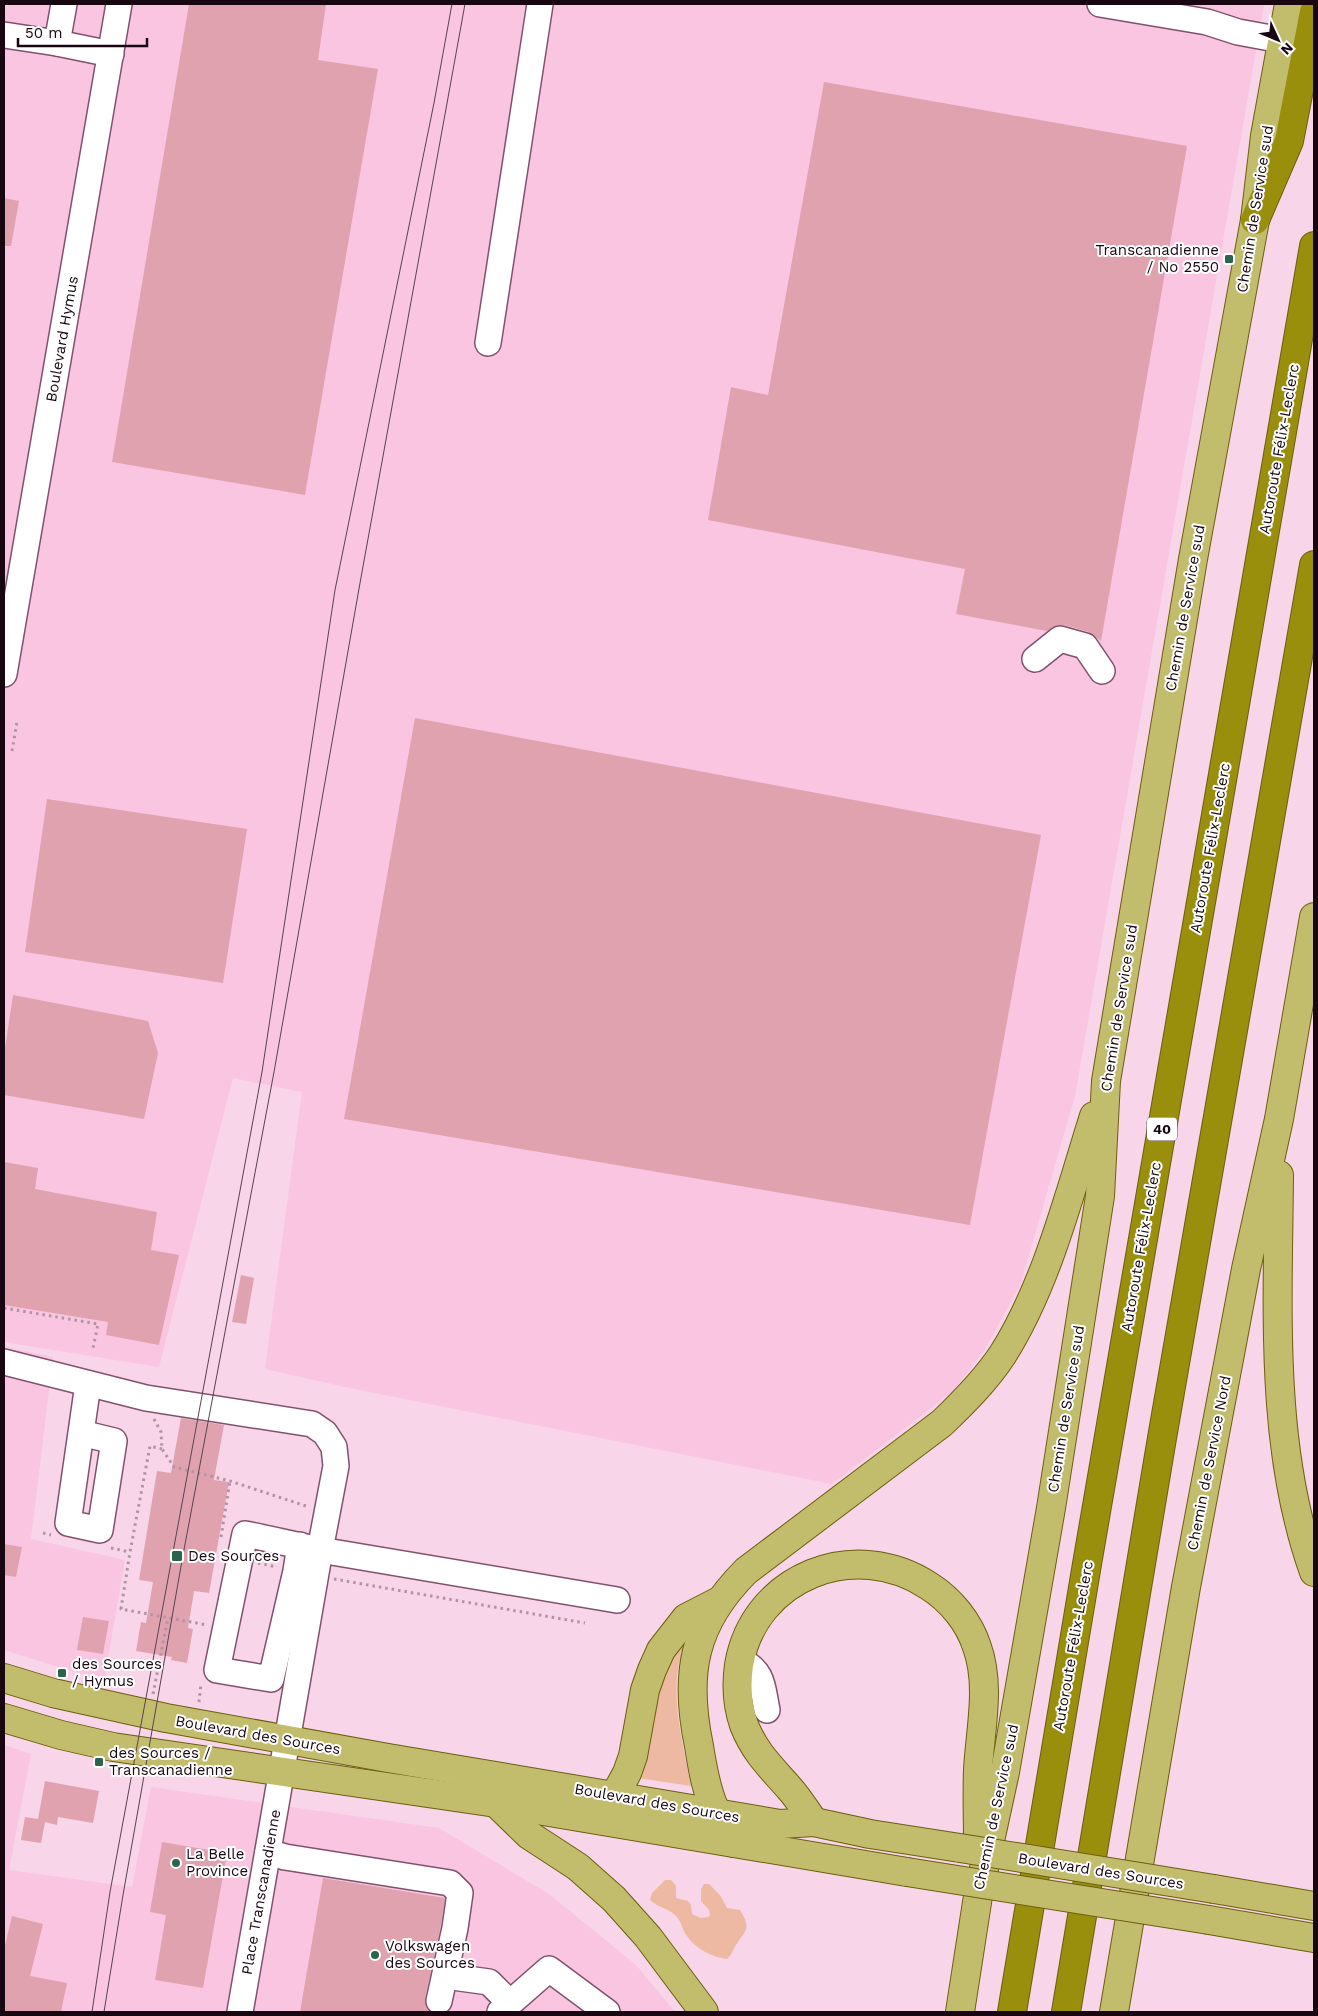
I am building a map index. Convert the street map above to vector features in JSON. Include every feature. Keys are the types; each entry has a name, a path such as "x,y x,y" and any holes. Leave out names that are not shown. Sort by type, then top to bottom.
{"highway":[{"path":"1256,220 1289,141 1314,12"},
{"name":"Autoroute Félix-Leclerc","path":"1012,2012 1087,1564 1314,246"},
{"path":"1066,2012 1162,1438 1314,566"}],"main road":[{"name":"Chemin de Service sud","path":"960,2012 978,1896 1016,1715 1100,1196 1106,1081 1193,559 1256,220 1265,136 1289,4"},
{"name":"Chemin de Service Nord","path":"1114,2012 1186,1587 1246,1269 1311,961 1314,917"},
{"path":"734,1842 716,1812 706,1782 693,1718 691,1694 693,1665 700,1640 721,1600 755,1564 942,1423 976,1389 996,1364 1012,1340 1035,1290 1056,1235 1106,1081"},
{"path":"1279,1119 1278,1330 1281,1406 1284,1440 1295,1507 1314,1572"},
{"path":"814,1822 789,1788 766,1764 750,1739 743,1722 737,1692 740,1660 751,1629 772,1601 801,1579 835,1566 853,1564 887,1566 919,1579 948,1600 958,1612 977,1646 984,1682 978,1770 978,1896"},
{"path":"615,1795 630,1764 645,1690 661,1650 686,1618 721,1600"},
{"name":"Boulevard des Sources","path":"4,1678 53,1693 166,1718 287,1740 780,1824 814,1822 852,1831 1314,1906"},
{"name":"Boulevard des Sources","path":"4,1718 113,1747 496,1803 1303,1936"},
{"path":"496,1803 529,1835 578,1867 614,1899 648,1936 704,2012"},
{"path":"1303,1936 1314,1952"}],"street":[{"path":"57,43 64,4"},
{"name":"Boulevard Hymus","path":"4,674 14,557 120,4"},
{"path":"488,343 540,4"},
{"path":"1100,4 1207,22 1238,32 1282,40"},
{"path":"4,35 111,54"},
{"path":"1035,660 1060,639 1085,646 1102,671"},
{"path":"4,1362 146,1398 312,1424 324,1433 334,1447 336,1466 310,1548 306,1573 271,1679 217,1670 245,1534 310,1548 617,1600"},
{"path":"81,1433 88,1384"},
{"name":"Place Transcanadienne","path":"240,2012 287,1740 306,1573"},
{"path":"740,1660 751,1665 758,1674 767,1710"},
{"path":"268,1852 285,1858 450,1883 460,1893 446,1976 439,2001"},
{"path":"446,1976 489,1982 505,2008 549,1968 607,2012"}],"path":[{"path":"12,751 18,722"},
{"path":"4,1308 98,1324 93,1348"},
{"path":"152,1416 161,1432 162,1449 174,1467 230,1481 317,1509"},
{"path":"162,1449 150,1446 121,1609 208,1625"},
{"path":"230,1481 218,1556 585,1623"},
{"path":"152,1694 168,1618"}],"shaded area":[{"path":"4,4 1264,4 1075,1096 1020,1286 984,1351 951,1393 832,1484 359,1390 265,1369 302,1092 233,1078 159,1367 4,1342"},
{"path":"4,1347 53,1357 31,1539 125,1560 104,1681 4,1650"},
{"path":"688,1630 680,1658 676,1689 680,1731 691,1786 638,1778 654,1707 669,1660"},
{"path":"4,1745 31,1754 9,1870 132,1887 151,1787 439,1828 549,1894 636,1965 675,2012 4,2012"},
{"path":"665,1880 671,1880 676,1886 676,1898 688,1901 691,1905 692,1914 701,1918 710,1915 709,1910 701,1901 701,1889 704,1884 709,1884 720,1895 727,1908 740,1910 745,1920 746,1930 727,1959 710,1954 700,1948 687,1936 676,1916 650,1900 652,1893"}],"building":[{"path":"189,4 326,4 318,60 378,69 305,495 112,462"},
{"path":"824,82 1187,146 1101,641 1089,632 1064,625 1057,625 1047,631 956,614 965,569 708,520 731,387 768,395"},
{"path":"4,198 19,201 11,246 4,246"},
{"path":"415,718 1041,835 970,1225 344,1119"},
{"path":"47,799 247,829 223,983 25,952"},
{"path":"13,995 148,1021 158,1053 144,1119 4,1095 4,1055"},
{"path":"4,1162 38,1168 35,1189 157,1212 151,1250 179,1255 159,1345 106,1335 108,1322 4,1305"},
{"path":"241,1275 254,1278 246,1324 232,1322"},
{"name":"Des Sources","path":"181,1418 224,1425 214,1480 229,1482 209,1593 194,1591 188,1628 193,1629 187,1663 171,1660 172,1657 136,1651 141,1622 146,1623 153,1582 139,1580 157,1471 171,1473"},
{"path":"4,1544 22,1547 16,1577 4,1575"},
{"path":"83,1617 109,1621 103,1654 77,1650"},
{"path":"45,1781 99,1791 93,1823 58,1817 57,1825 45,1822 41,1843 21,1840 25,1817 38,1819"},
{"path":"162,1842 227,1853 203,1988 155,1980 166,1915 150,1912"},
{"name":"Volkswagen des Sources","path":"323,1878 445,1898 425,1998 426,2006 430,2012 300,2012"},
{"path":"12,1916 43,1924 30,1976 67,1983 61,2012 4,2012 4,1950"}],"tram line":[{"path":"92,2012 110,1892 262,1072 335,590 434,103 452,4"},
{"path":"104,2012 183,1555 274,1072 465,4"}],"place":[{"name":"Transcanadienne / No 2550","path":"1229,259"},
{"name":"Des Sources","path":"177,1556"},
{"name":"des Sources / Hymus","path":"62,1673"},
{"name":"des Sources / Transcanadienne","path":"99,1762"},
{"name":"La Belle Province","path":"176,1863"},
{"name":"Volkswagen des Sources","path":"375,1955"}]}
